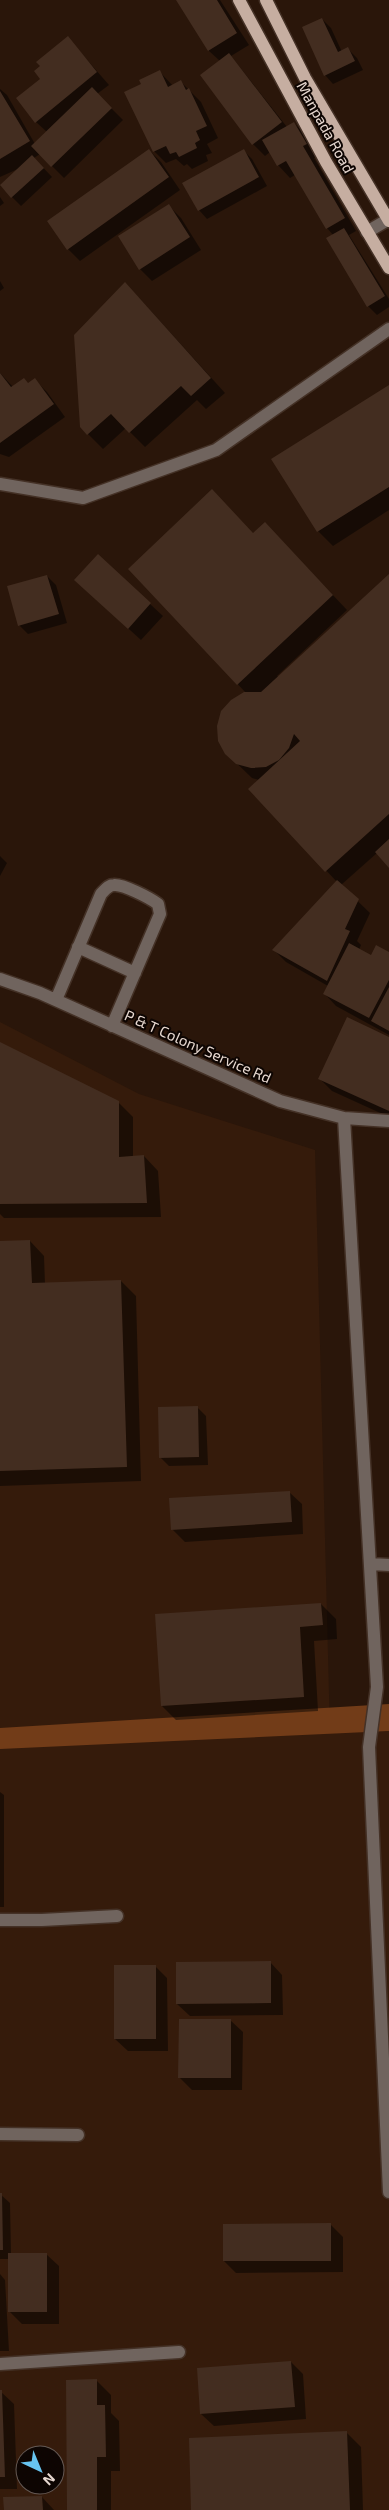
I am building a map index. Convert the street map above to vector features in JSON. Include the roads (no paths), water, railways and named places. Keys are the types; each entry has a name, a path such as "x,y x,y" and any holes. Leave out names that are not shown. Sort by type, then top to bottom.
{"main road":[{"name":"Manpada Road","path":"239,0 285,87 389,268"},
{"name":"Manpada Road","path":"266,0 305,78 389,220"},
{"path":"253,26 274,14"},
{"path":"285,87 305,78"}],"street":[{"path":"368,232 389,220"},
{"path":"0,484 83,498 216,450 389,329"},
{"path":"56,1000 101,894 107,887 114,884 150,898 158,904 160,914 112,1026"},
{"path":"78,947 135,973"},
{"name":"P & T Colony Service Rd","path":"0,979 56,1000 280,1101 344,1118 389,1121"},
{"path":"344,1118 377,1687 369,1747 389,2192"},
{"path":"370,1564 389,1565"},
{"path":"0,1920 117,1916"},
{"path":"0,2134 78,2135"},
{"path":"0,2364 180,2352"}]}
